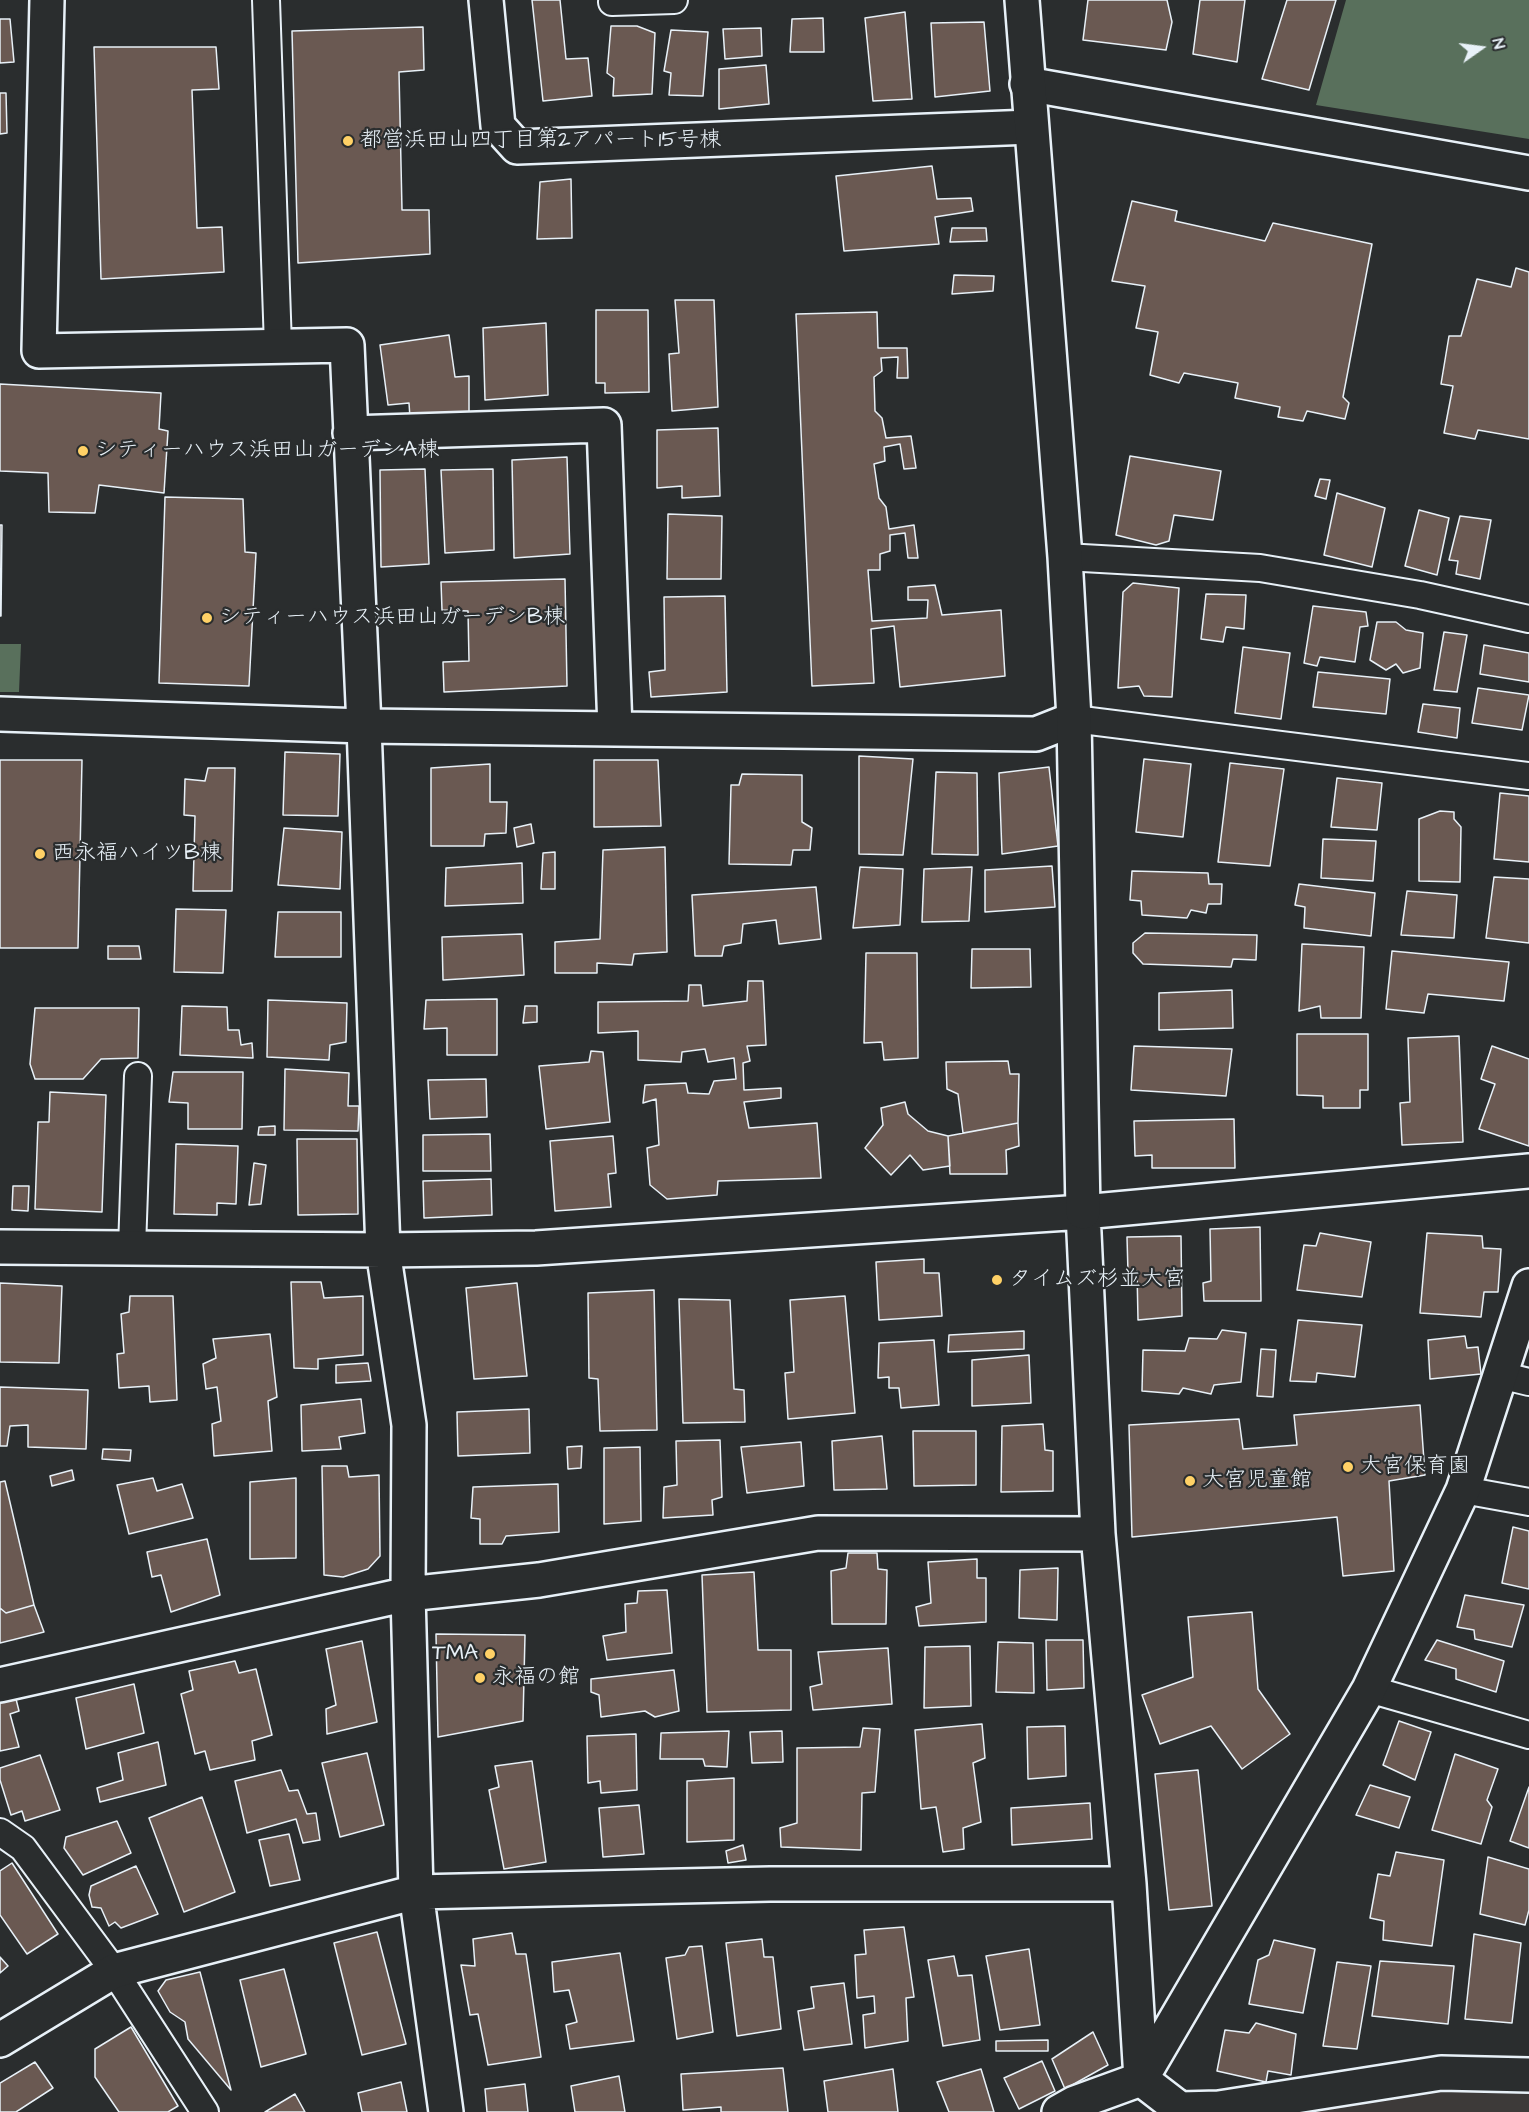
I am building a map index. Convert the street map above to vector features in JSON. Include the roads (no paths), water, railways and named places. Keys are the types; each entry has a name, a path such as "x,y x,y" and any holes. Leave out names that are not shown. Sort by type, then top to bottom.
{"street":[{"path":"47,0 39,351 346,345 364,726 383,1250 409,1425 408,1594 416,1892 446,2112"},
{"path":"486,0 498,126 517,147 1031,127"},
{"path":"1022,0 1065,557 1074,719 1083,1212 1098,1534 1129,1884 1141,2079 1180,2109 1220,2108 1441,2073 1529,2075"},
{"path":"1027,84 1529,174"},
{"path":"350,433 604,425 615,729"},
{"path":"0,714 364,726 1036,734 1074,719"},
{"path":"0,1247 383,1250 536,1248 1083,1212 1529,1171"},
{"path":"1059,2112 1076,2103 1141,2079 1370,1689 1515,1378 1529,1286"},
{"path":"0,1685 408,1594 539,1580 818,1533 1098,1534"},
{"path":"0,2040 114,1971 416,1892 770,1884 1129,1884"}],"lane":[{"path":"266,0 278,346"},
{"path":"612,2 674,0"},
{"path":"1065,557 1260,568 1420,595 1529,619"},
{"path":"1074,719 1529,776"},
{"path":"132,1248 138,1076"},
{"path":"1463,1490 1529,1502"},
{"path":"1370,1689 1529,1735"},
{"path":"0,1832 23,1848 114,1971 205,2112"}],"place":[{"name":"都営浜田山四丁目第2アパート15号棟","path":"348,141"},
{"name":"シティーハウス浜田山ガーデンA棟","path":"83,451"},
{"name":"シティーハウス浜田山ガーデンB棟","path":"207,618"},
{"name":"西永福ハイツB棟","path":"40,854"},
{"name":"タイムズ杉並大宮","path":"997,1280"},
{"name":"大宮保育園","path":"1348,1467"},
{"name":"大宮児童館","path":"1190,1481"},
{"name":"TMA","path":"490,1654"},
{"name":"永福の館","path":"480,1678"}]}
